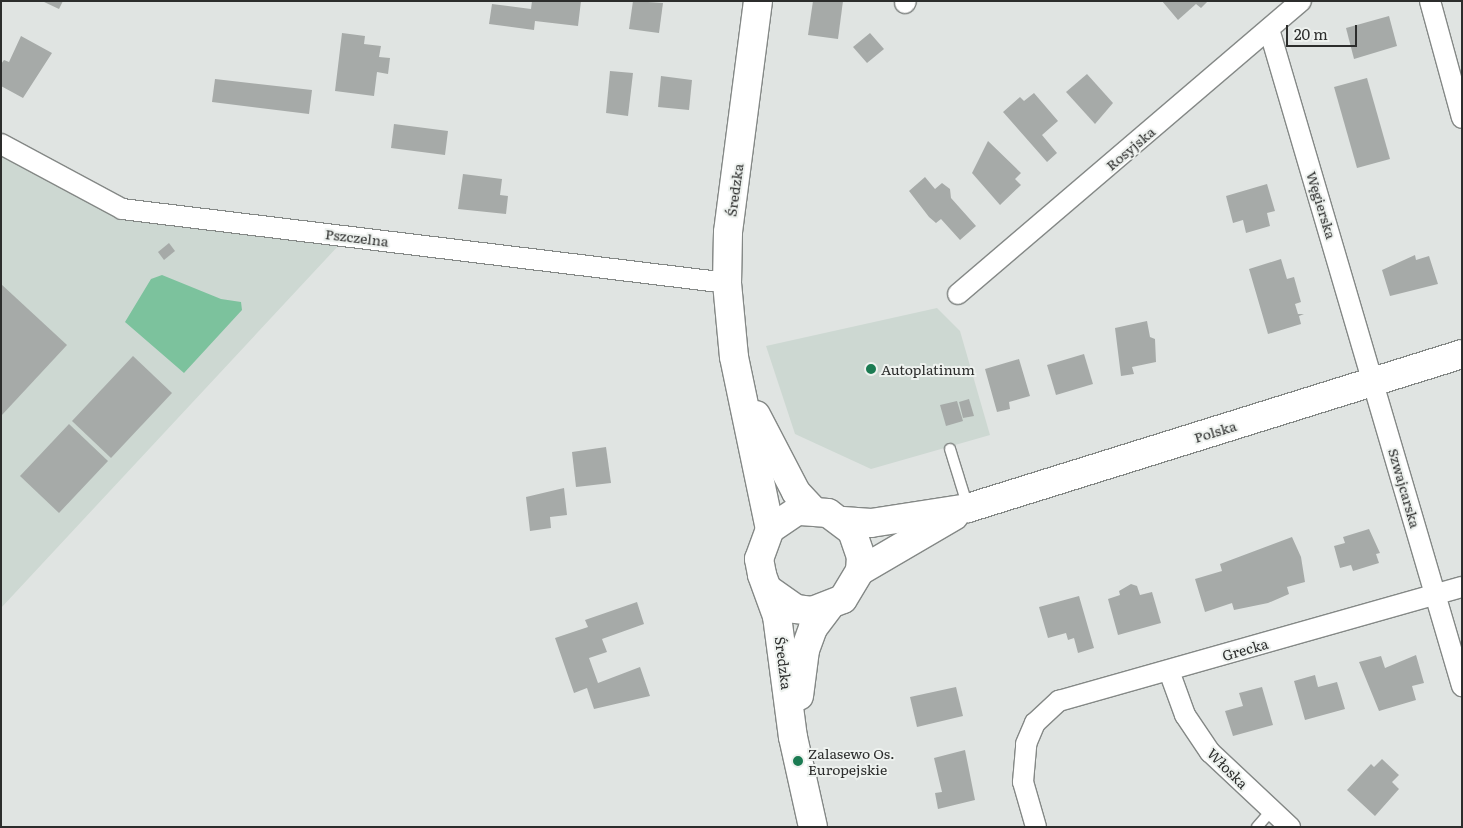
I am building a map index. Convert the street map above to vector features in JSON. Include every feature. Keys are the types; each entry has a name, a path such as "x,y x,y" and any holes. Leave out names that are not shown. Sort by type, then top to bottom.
{"street":[{"name":"Średzka","path":"758,1 728,232 728,282 740,380 770,529"},
{"name":"Rosyjska","path":"958,294 1302,1"},
{"path":"1430,1 1462,118"},
{"name":"Węgierska","path":"1269,29 1375,381"},
{"name":"Pszczelna","path":"1,144 122,209 728,282"},
{"name":"Polska","path":"843,522 872,523 968,508 1462,354"},
{"name":"Średzka","path":"740,380 784,471 812,510"},
{"name":"Szwajcarska","path":"1375,381 1462,686"},
{"name":"Polska","path":"860,570 968,508"},
{"path":"812,510 843,522 858,544 860,570 843,599 829,607 796,609 769,590 759,559 770,529 782,518 812,510"},
{"name":"Grecka","path":"1036,827 1022,766 1035,723 1059,701 1097,687 1169,671 1462,587"},
{"name":"Średzka","path":"769,590 783,648 793,737 813,827"},
{"name":"Średzka","path":"793,737 805,650 813,628 829,607"},
{"name":"Włoska","path":"1169,671 1185,715 1210,752 1290,827"}],"lane":[{"path":"950,449 968,508"},
{"path":"1257,827 1272,810"}],"shaded area":[{"path":"1,155 113,215 339,245 1,608"},
{"path":"162,275 221,299 241,302 242,310 184,373 125,322 151,279"},
{"name":"Autoplatinum","path":"937,308 960,331 990,435 871,469 795,434 766,346"}],"building":[{"path":"42,1 63,1 59,9"},
{"path":"532,1 581,1 578,26 535,21 534,30 489,24 492,4 531,9"},
{"path":"633,1 663,3 659,33 629,29"},
{"path":"813,1 843,1 838,39 808,35"},
{"path":"1162,1 1208,1 1201,8 1196,4 1178,20"},
{"path":"1389,16 1397,46 1354,59 1346,28"},
{"path":"342,33 365,36 364,44 381,46 379,57 390,58 388,74 377,72 374,96 335,91"},
{"path":"870,33 884,49 867,63 853,47"},
{"path":"21,36 52,53 23,98 1,86 1,64 4,60 9,62"},
{"path":"610,71 633,73 628,116 606,113"},
{"path":"1087,74 1113,103 1095,124 1066,92"},
{"path":"661,76 692,80 689,110 658,107"},
{"path":"1367,78 1390,159 1357,168 1334,87"},
{"path":"215,79 312,90 309,114 212,102"},
{"path":"1034,93 1058,121 1042,135 1057,153 1047,162 1003,112 1020,97 1024,101"},
{"path":"394,124 448,131 445,155 391,148"},
{"path":"988,141 1021,173 1015,179 1021,185 1000,205 972,173"},
{"path":"463,174 502,179 500,195 508,196 506,214 458,209"},
{"path":"925,177 935,189 942,183 950,189 951,198 976,226 960,240 941,219 936,223 929,217 909,191"},
{"path":"1267,184 1275,211 1267,213 1270,226 1246,233 1243,220 1233,223 1226,196"},
{"path":"169,243 175,251 164,260 158,252"},
{"path":"1415,255 1416,260 1429,256 1438,284 1390,296 1382,270"},
{"path":"1281,259 1287,279 1294,277 1301,302 1295,304 1298,314 1304,314 1299,316 1301,324 1268,334 1249,269"},
{"path":"1,284 67,345 1,416"},
{"path":"1147,321 1150,337 1155,339 1156,362 1132,367 1134,374 1121,376 1115,328"},
{"path":"1084,354 1093,384 1056,395 1047,365"},
{"path":"133,356 172,393 111,458 72,421"},
{"path":"1019,359 1030,396 1009,402 1010,409 997,412 985,369"},
{"path":"969,399 974,416 963,418 959,402"},
{"path":"957,401 963,421 946,426 940,405"},
{"path":"69,424 108,461 59,513 20,476"},
{"path":"606,447 611,483 576,487 572,452"},
{"path":"564,488 567,515 550,517 551,528 530,531 526,497"},
{"path":"1369,529 1380,553 1376,554 1379,563 1353,571 1351,565 1340,568 1334,546 1345,543 1343,537"},
{"path":"1292,537 1301,557 1305,582 1287,587 1289,594 1268,603 1234,610 1232,603 1205,612 1195,579 1222,571 1220,564"},
{"path":"1131,584 1137,586 1140,595 1152,592 1161,623 1118,635 1108,599 1120,595 1119,591"},
{"path":"1079,596 1094,648 1078,653 1074,638 1068,640 1066,633 1048,638 1039,607"},
{"path":"637,602 644,624 602,639 607,652 589,658 598,683 640,667 650,696 594,709 587,688 574,693 555,638 588,627 585,620"},
{"path":"1416,655 1424,683 1412,686 1416,700 1379,711 1359,662 1381,656 1385,668"},
{"path":"1315,675 1318,687 1337,682 1345,709 1305,720 1294,681"},
{"path":"956,687 963,716 917,727 910,697"},
{"path":"1262,687 1273,725 1233,736 1225,711 1243,706 1239,693"},
{"path":"965,750 975,800 938,809 935,793 942,792 934,758"},
{"path":"1382,759 1399,775 1392,782 1399,789 1375,816 1347,790 1371,764 1374,767"}],"place":[{"name":"Autoplatinum","path":"871,369"},
{"name":"Zalasewo Os. Europejskie","path":"798,761"}]}
